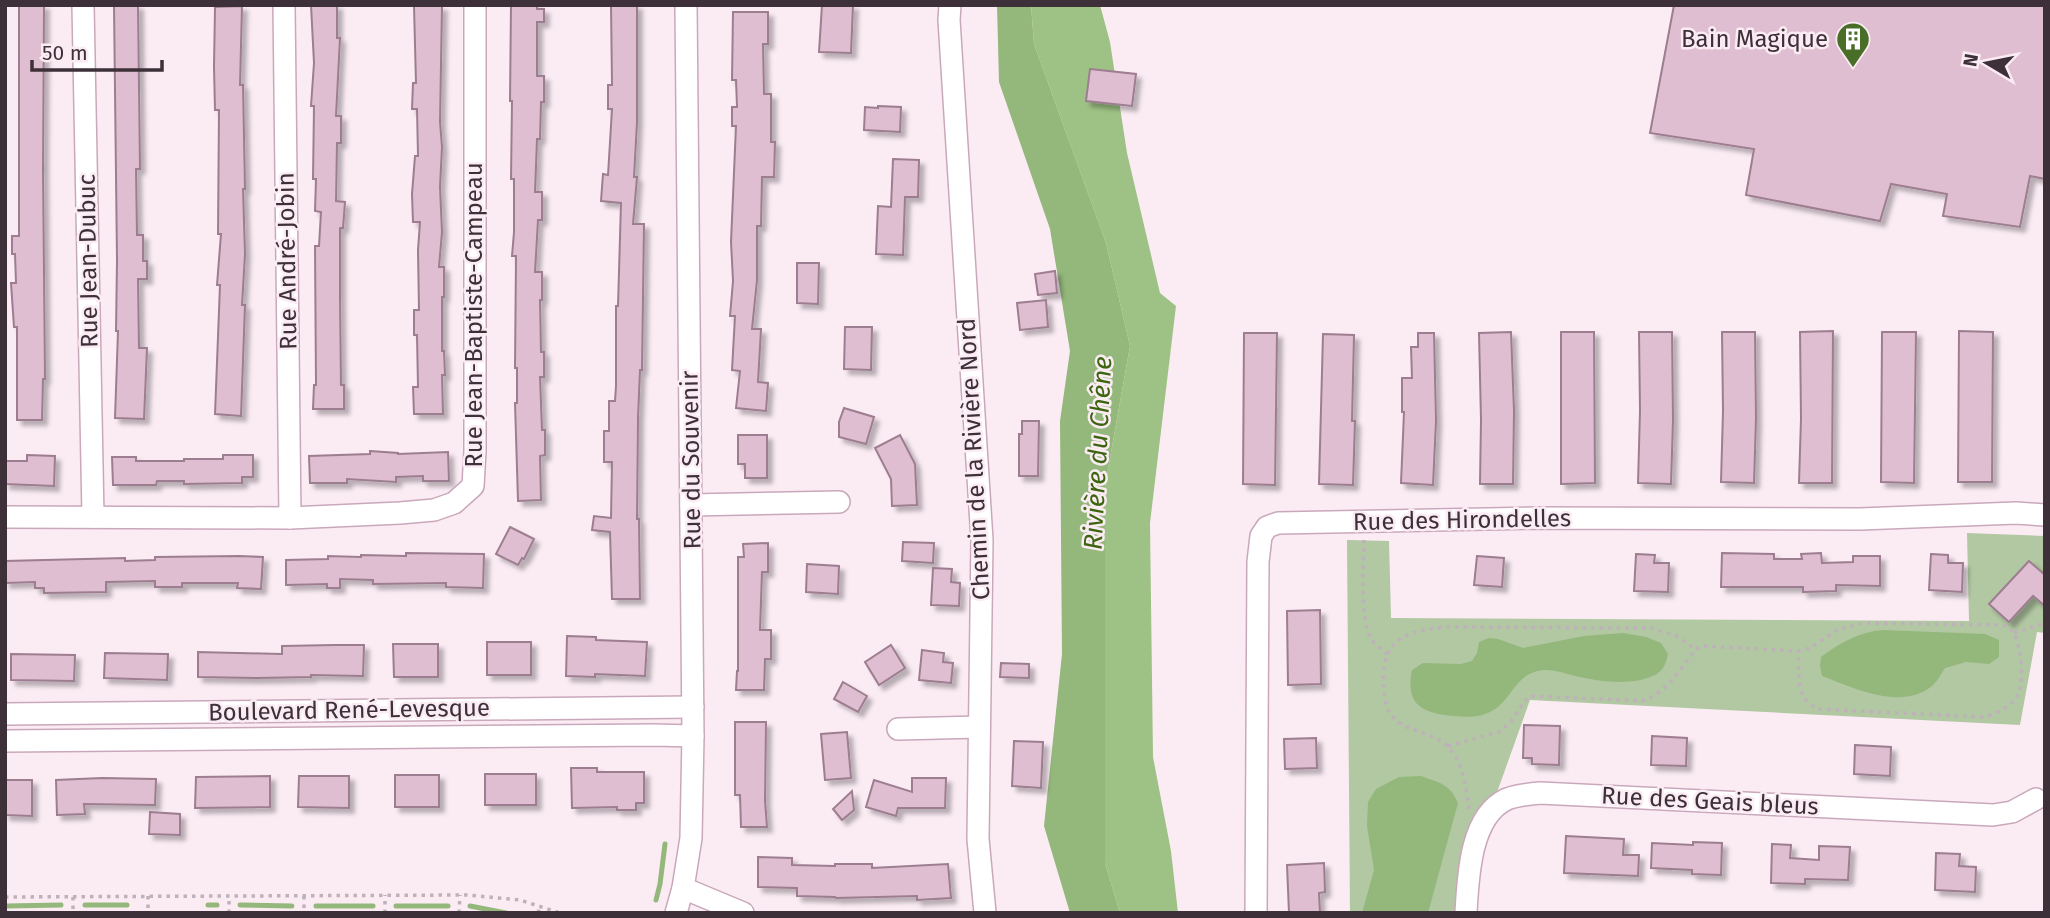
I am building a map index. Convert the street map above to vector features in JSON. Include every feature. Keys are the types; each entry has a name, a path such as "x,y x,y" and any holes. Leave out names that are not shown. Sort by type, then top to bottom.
{"street":[{"name":"Rue Jean-Dubuc","path":"83,5 93,517"},
{"name":"Rue André-Jobin","path":"284,5 290,518"},
{"name":"Rue Jean-Baptiste-Campeau","path":"5,517 290,518 433,510 454,503 473,486 475,5"},
{"name":"Rue du Souvenir","path":"683,905 691,838 694,707 686,5"},
{"name":"Chemin de la Rivière Nord","path":"950,5 982,540 978,839 985,913"},
{"path":"691,505 839,502"},
{"name":"Rue des Hirondelles","path":"1256,913 1258,562 1261,536 1267,527 1278,523 1538,518 1860,519 2016,513 2045,515"},
{"name":"Boulevard René-Levesque","path":"5,714 694,707"},
{"path":"898,729 979,727"},
{"name":"Boulevard René-Levesque","path":"5,741 693,736"},
{"name":"Rue des Geais bleus","path":"1466,913 1474,849 1480,826 1490,812 1506,800 1523,795 1540,793 1993,815 2012,812 2036,799"},
{"path":"683,905 743,913"}],"path":[{"path":"1364,521 1364,617 1373,642 1388,655"},
{"path":"1448,746 1498,732 1509,724 1531,696 1642,701 1662,691 1696,649 1702,646 1798,651 1810,648 1837,630 1864,623 2002,625 2014,633 2020,657 2021,684 2017,697 1992,715 1819,709 1806,703 1801,694 1798,651"},
{"path":"2014,633 2045,623"},
{"path":"1469,812 1464,776 1448,746 1393,718 1386,705 1383,673 1396,640 1423,629 1447,627 1652,628 1676,636 1696,649"},
{"path":"385,895 385,913"},
{"path":"459,913 460,895"},
{"path":"5,897 460,895 520,900 560,913"},
{"path":"148,896 148,913"},
{"path":"229,896 229,913"},
{"path":"304,896 304,913"},
{"path":"73,897 73,913"},
{"path":"538,913 540,906"}],"shaded area":[{"path":"1031,5 1100,5 1110,42 1127,153 1160,293 1176,306 1150,523 1153,757 1171,851 1178,913 1120,913 1105,863 1105,486 1130,346 1106,243 1034,44"},
{"path":"1967,533 2045,536 2045,633 2037,632 2020,725 1530,700 1490,812 1464,913 1350,913 1347,540 1389,541 1391,618 1969,621"}],"water":[{"name":"Rivière du Chêne","path":"997,5 1031,5 1034,44 1106,243 1130,346 1105,486 1105,863 1120,913 1070,913 1044,826 1062,654 1060,421 1070,351 1050,229 999,82"},
{"path":"1883,630 1985,634 1999,640 1999,657 1989,664 1966,662 1945,668 1932,686 1906,697 1877,695 1822,676 1821,657 1850,639"},
{"path":"1623,633 1661,643 1668,654 1660,671 1644,679 1618,682 1542,670 1530,674 1518,683 1497,708 1472,717 1442,715 1425,709 1418,705 1411,692 1412,670 1423,663 1461,664 1472,661 1479,642 1489,638 1523,648 1584,636"},
{"path":"1421,776 1448,788 1458,803 1428,913 1362,913 1374,870 1367,826 1368,802 1376,789 1399,777"}],"building":[{"path":"19,5 44,5 45,379 42,420 17,420 17,327 14,327 11,283 16,283 12,236 19,236"},
{"path":"114,5 138,5 140,169 136,169 137,235 143,235 143,261 147,261 147,279 138,279 139,348 147,348 144,419 115,418 118,331"},
{"path":"311,5 337,5 337,38 340,38 336,116 341,116 341,143 337,143 336,201 345,202 343,228 340,228 341,385 344,385 344,409 313,409 316,385 315,246 319,246 321,212 315,211 316,179 313,179 314,106 311,106 314,63"},
{"path":"511,5 537,5 537,9 544,9 544,22 537,22 537,76 544,76 544,102 541,102 540,139 537,139 535,192 542,192 542,220 538,220 535,272 542,272 540,300 544,377 540,377 545,455 540,456 541,500 518,501 515,403 516,256 512,256 514,179 511,179"},
{"path":"611,5 637,5 634,177 637,177 633,224 644,224 642,370 638,418 637,519 640,599 612,599 610,532 592,530 594,516 611,518 612,462 604,462 604,431 609,431 609,401 615,401 616,386 616,306 621,203 601,201 603,174 608,175 612,109 608,109 608,85 612,85"},
{"path":"822,5 853,5 851,53 819,52"},
{"name":"Bain Magique","path":"1674,5 2045,5 2045,179 2030,176 2020,227 1943,216 1947,194 1891,184 1880,221 1746,195 1754,149 1650,133"},
{"path":"242,6 240,85 243,85 245,254 242,305 245,305 241,416 215,414 220,285 217,285 221,234 218,234 219,110 215,110 214,67 215,7"},
{"path":"414,6 442,6 442,232 439,267 444,267 443,414 414,414 413,387 418,387 414,310 419,310 420,222 413,222 412,194 415,156 418,156 417,109 412,109 413,83 416,83"},
{"path":"733,12 768,12 768,44 763,44 764,94 771,94 771,142 775,142 774,177 762,177 761,226 757,226 757,280 752,329 761,329 758,382 768,383 766,411 736,408 740,371 732,370 735,316 730,316 733,281 731,242 736,126 732,126 732,107 737,107 736,80 732,80"},
{"path":"1090,69 1136,74 1132,106 1086,101"},
{"path":"865,107 901,107 900,132 864,130"},
{"path":"893,159 919,160 918,197 905,197 903,255 876,254 878,206 891,207"},
{"path":"797,263 819,263 818,304 797,303"},
{"path":"1055,271 1057,293 1038,295 1035,274"},
{"path":"1046,300 1048,327 1020,330 1017,303"},
{"path":"845,327 872,327 871,370 844,369"},
{"path":"1833,331 1832,483 1799,483 1800,332"},
{"path":"1959,331 1993,332 1992,482 1958,482"},
{"path":"1511,332 1513,484 1480,484 1479,333"},
{"path":"1561,332 1594,332 1595,483 1561,484"},
{"path":"1639,332 1672,332 1671,484 1638,483"},
{"path":"1722,332 1755,332 1754,483 1721,482"},
{"path":"1882,332 1916,332 1914,483 1881,482"},
{"path":"1244,333 1277,333 1275,485 1243,484"},
{"path":"1418,333 1434,333 1436,421 1433,485 1401,483 1404,412 1402,378 1412,378 1411,347 1418,347"},
{"path":"1323,334 1354,335 1353,485 1319,484"},
{"path":"844,408 874,417 866,444 839,437 839,422"},
{"path":"1022,421 1039,421 1038,476 1019,476 1019,434 1022,434"},
{"path":"738,435 767,435 767,478 745,478 745,464 738,464"},
{"path":"900,435 915,464 917,505 892,506 891,479 875,448"},
{"path":"370,451 398,454 448,452 449,481 423,481 423,476 396,477 396,482 347,479 347,483 310,483 309,456 370,454"},
{"path":"27,455 55,456 54,486 5,484 5,461 27,461"},
{"path":"223,455 253,455 253,477 242,477 242,483 184,484 184,481 157,481 156,485 113,485 112,457 136,457 136,461 184,461 223,459"},
{"path":"510,527 534,539 518,565 496,554"},
{"path":"903,542 934,543 933,563 902,561"},
{"path":"768,543 768,572 762,572 760,630 771,630 771,659 765,659 764,690 736,690 738,557 744,557 743,544"},
{"path":"406,553 484,554 483,588 446,587 446,583 373,584 373,580 340,579 340,588 327,588 327,584 286,585 286,560 328,559 328,556 406,556"},
{"path":"1722,553 1774,554 1774,559 1802,559 1801,554 1821,553 1822,563 1853,562 1853,556 1880,556 1880,586 1836,585 1836,591 1803,592 1803,587 1721,587"},
{"path":"1636,554 1655,555 1654,563 1669,563 1668,592 1634,591"},
{"path":"1931,554 1948,555 1948,563 1963,563 1962,592 1929,590"},
{"path":"1477,556 1504,558 1502,587 1474,585"},
{"path":"155,557 263,557 261,589 237,588 238,583 182,583 182,587 155,587 155,581 106,582 106,592 44,593 44,588 35,588 35,582 5,583 5,561 125,558 125,561 155,560"},
{"path":"2029,561 2045,575 2045,606 2033,596 2009,622 1989,604"},
{"path":"807,564 839,566 838,594 806,592"},
{"path":"933,568 952,569 951,582 960,583 959,606 931,605"},
{"path":"1320,610 1321,684 1288,685 1287,611"},
{"path":"567,636 647,642 645,676 566,676"},
{"path":"487,642 531,642 531,675 487,675"},
{"path":"393,644 438,644 438,677 394,677"},
{"path":"364,645 363,676 198,677 198,652 282,654 282,646"},
{"path":"891,645 905,668 879,685 865,662"},
{"path":"922,650 944,653 943,662 953,663 951,683 919,680"},
{"path":"105,653 168,654 167,680 104,678"},
{"path":"11,654 75,655 74,681 11,680"},
{"path":"1001,663 1029,664 1029,678 1000,677"},
{"path":"843,682 867,696 858,712 834,699"},
{"path":"735,722 766,722 767,827 741,827 740,795 735,795"},
{"path":"1524,725 1560,726 1559,765 1532,764 1532,758 1523,758"},
{"path":"847,732 851,778 825,780 821,734"},
{"path":"1652,736 1687,738 1686,766 1651,765"},
{"path":"1316,738 1317,768 1285,769 1284,739"},
{"path":"1014,741 1043,742 1041,788 1012,786"},
{"path":"1855,745 1891,747 1890,776 1854,774"},
{"path":"571,768 597,768 597,772 644,772 644,803 636,803 636,810 617,810 617,807 572,808"},
{"path":"485,774 536,774 536,805 485,805"},
{"path":"395,775 439,775 439,807 395,807"},
{"path":"270,776 270,807 195,808 196,777"},
{"path":"299,776 349,776 349,808 298,807"},
{"path":"912,778 946,778 945,808 898,808 896,816 866,807 874,780 912,792"},
{"path":"156,779 155,805 84,804 85,814 57,815 56,780"},
{"path":"5,780 32,780 32,816 5,815"},
{"path":"852,791 854,810 842,820 833,809"},
{"path":"150,812 180,814 180,835 149,834"},
{"path":"1566,836 1624,839 1623,855 1639,855 1638,876 1564,873"},
{"path":"1693,842 1722,843 1721,875 1651,868 1652,843 1693,845"},
{"path":"1772,844 1791,845 1790,858 1819,860 1819,846 1850,847 1848,880 1805,879 1805,884 1771,883"},
{"path":"1936,853 1960,854 1959,866 1976,867 1975,892 1935,890"},
{"path":"758,857 792,858 792,865 872,864 872,868 948,864 951,898 917,900 917,896 797,896 797,888 758,887"},
{"path":"1324,863 1325,892 1319,893 1320,913 1289,913 1287,865"}],"waterway":[{"path":"656,900 665,844"},
{"path":"7,906 61,905"},
{"path":"85,905 127,905"},
{"path":"208,905 217,905"},
{"path":"240,905 292,906"},
{"path":"316,906 373,906"},
{"path":"396,906 448,906"},
{"path":"470,906 506,913"}],"place":[{"name":"Bain Magique","path":"1853,69"}]}
